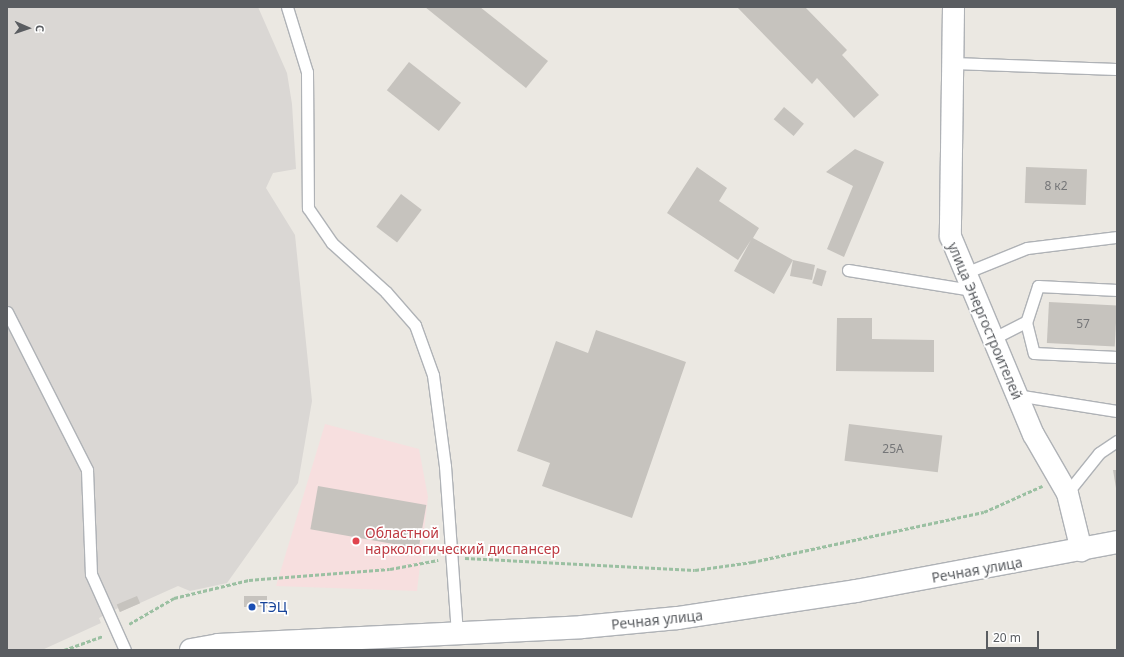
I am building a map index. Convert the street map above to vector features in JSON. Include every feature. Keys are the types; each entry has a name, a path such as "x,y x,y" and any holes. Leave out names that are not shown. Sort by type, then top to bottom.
{"main road":[{"name":"Речная улица","path":"191,650 218,645 582,627 717,613 1081,550 1117,542"}],"street":[{"name":"улица Энергостроителей","path":"953,7 950,236 1033,434 1064,487 1081,550"}],"lane":[{"path":"287,7 307,72 308,208 332,243 415,325 433,375 445,466 457,634"},
{"path":"952,63 1117,69"},
{"path":"848,270 969,282 1027,248 1117,237"},
{"path":"1117,290 1038,286 1026,322 1034,353 1117,357"},
{"path":"7,312 87,470 91,574 125,650"},
{"path":"992,339 1026,322"},
{"path":"1016,395 1117,411"},
{"path":"1064,487 1099,454 1117,441"}],"path":[{"path":"64,650 117,631 174,598 249,580 390,569 451,558 695,570 752,562 984,512 1026,490 1064,487"}],"shaded area":[{"path":"7,7 258,7 287,73 292,104 296,169 273,173 266,188 295,235 312,401 298,483 227,583 190,591 178,586 120,612 118,608 99,618 101,623 42,650 7,650"},
{"name":"Областной наркологический диспансер","path":"325,424 419,449 428,497 417,591 276,586"}],"building":[{"path":"425,7 480,7 548,61 526,88"},
{"path":"737,7 805,7 847,50 842,55 879,95 854,118 817,78 812,84"},
{"path":"409,62 461,103 439,131 387,90"},
{"path":"784,107 804,124 794,136 774,119"},
{"path":"855,149 884,162 844,257 827,249 853,186 826,172"},
{"path":"697,167 727,188 719,201 759,228 753,238 793,260 774,294 734,271 751,240 738,260 667,213"},
{"path":"1026,167 1087,169 1086,205 1025,203"},
{"path":"401,194 422,210 397,242 376,227"},
{"path":"793,260 815,265 812,280 790,276"},
{"path":"817,268 827,271 822,286 812,283"},
{"path":"1049,302 1117,306 1115,347 1047,343"},
{"path":"837,318 872,318 872,339 934,340 934,372 836,371"},
{"path":"596,330 686,362 632,518 542,486 550,463 517,451 556,341 588,353"},
{"path":"849,424 942,435 938,472 844,461"},
{"path":"1113,470 1117,470 1117,488 1116,488"},
{"path":"318,486 426,505 419,548 310,529"},
{"path":"137,596 140,603 120,612 117,605"},
{"path":"244,596 267,596 267,607 244,607"}],"place":[{"name":"Областной наркологический диспансер","path":"356,541"},
{"name":"ТЭЦ","path":"252,607"}]}
